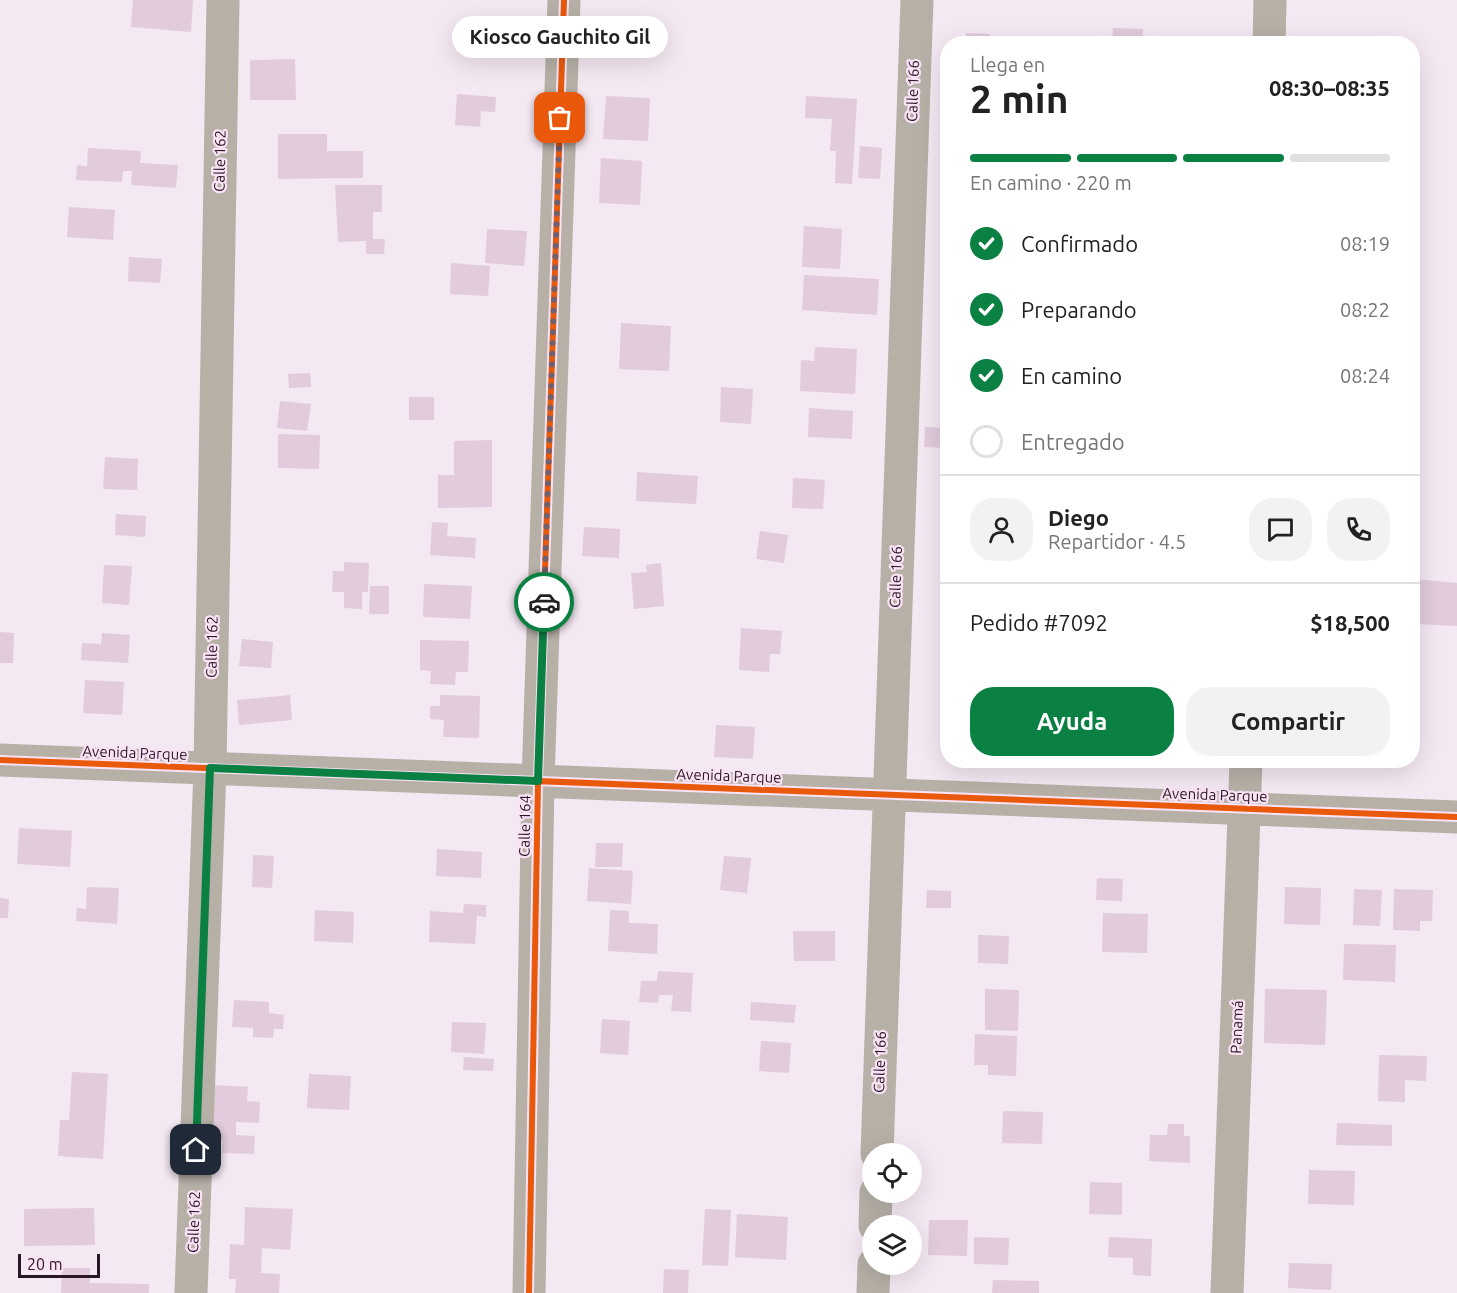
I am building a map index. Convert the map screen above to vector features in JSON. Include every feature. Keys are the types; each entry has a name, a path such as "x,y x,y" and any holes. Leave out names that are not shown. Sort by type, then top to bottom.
{"street":[{"name":"Calle 162","path":"191,1293 210,768 223,0"},
{"name":"Calle 164","path":"529,1293 538,781 564,0"},
{"name":"Calle 166","path":"877,1143 917,0"},
{"path":"1269,36 1270,0"},
{"name":"Avenida Parque","path":"0,760 1457,817"},
{"name":"Panamá","path":"1227,1293 1246,768"},
{"path":"873,1293 874,1275"}],"building":[{"path":"133,0 193,0 191,32 131,27"},
{"path":"466,26 514,29 512,54 464,52"},
{"path":"1113,28 1143,29 1143,36 1112,36"},
{"path":"966,33 990,34 990,36 966,36"},
{"path":"295,59 296,100 250,100 250,60"},
{"path":"457,94 496,97 495,112 481,111 480,127 455,125"},
{"path":"606,96 650,98 648,141 603,139"},
{"path":"806,96 857,99 852,184 835,183 836,151 830,151 832,119 805,118"},
{"path":"278,134 327,134 327,151 363,151 363,178 278,179"},
{"path":"860,146 882,148 880,179 858,178"},
{"path":"88,148 141,151 140,163 178,165 176,188 131,185 132,171 123,171 122,182 76,180 77,165 87,166"},
{"path":"601,158 642,161 640,205 599,203"},
{"path":"335,185 382,185 382,212 373,212 373,239 385,239 384,254 366,254 366,241 338,242"},
{"path":"69,207 115,210 113,240 67,237"},
{"path":"804,226 842,229 840,269 802,267"},
{"path":"487,229 527,231 524,266 485,263"},
{"path":"129,257 162,259 160,283 128,281"},
{"path":"451,263 490,266 488,296 450,294"},
{"path":"804,275 879,279 877,315 802,310"},
{"path":"621,323 671,326 669,371 619,369"},
{"path":"815,347 857,349 855,394 800,391 801,360 814,361"},
{"path":"310,373 311,387 289,388 288,374"},
{"path":"721,387 753,389 751,424 720,422"},
{"path":"409,397 434,397 434,420 409,420"},
{"path":"280,401 311,404 307,431 277,428"},
{"path":"809,408 853,411 852,439 808,437"},
{"path":"925,427 940,428 940,448 924,447"},
{"path":"278,434 320,435 319,469 278,468"},
{"path":"492,440 492,507 438,508 438,475 454,475 454,441"},
{"path":"105,457 138,459 137,490 103,489"},
{"path":"637,472 698,476 696,504 636,501"},
{"path":"793,478 825,480 823,509 792,508"},
{"path":"116,514 146,516 145,537 115,535"},
{"path":"432,522 448,523 447,536 476,538 475,558 430,555"},
{"path":"584,527 620,529 619,558 582,556"},
{"path":"760,531 788,535 784,563 756,559"},
{"path":"344,562 369,563 368,592 362,592 362,609 344,608 344,592 332,592 333,571 344,571"},
{"path":"661,563 664,606 634,609 631,573 647,572 646,565"},
{"path":"104,565 132,566 129,605 102,603"},
{"path":"1420,579 1457,583 1457,626 1420,624"},
{"path":"424,584 472,586 470,619 423,617"},
{"path":"370,586 389,586 389,614 369,614"},
{"path":"741,628 782,631 780,654 770,654 769,672 739,670"},
{"path":"0,632 14,633 13,663 0,663"},
{"path":"102,633 130,635 128,663 81,660 82,643 101,644"},
{"path":"242,639 273,642 271,668 239,666"},
{"path":"420,640 469,641 468,672 456,672 455,685 430,684 431,671 420,670"},
{"path":"85,680 124,682 122,715 83,713"},
{"path":"290,695 292,720 239,725 237,700"},
{"path":"440,695 480,696 479,738 443,737 444,720 430,719 430,706 440,706"},
{"path":"716,725 755,727 753,759 714,757"},
{"path":"19,828 72,831 70,867 17,864"},
{"path":"596,843 623,843 622,867 595,867"},
{"path":"437,849 482,852 481,878 436,876"},
{"path":"253,855 274,856 272,888 252,887"},
{"path":"724,856 751,858 747,893 720,890"},
{"path":"589,868 633,871 631,904 587,901"},
{"path":"1097,878 1123,879 1122,901 1096,900"},
{"path":"87,887 119,888 117,924 76,921 77,908 86,909"},
{"path":"1285,887 1321,888 1320,925 1284,924"},
{"path":"1354,889 1382,890 1380,926 1353,925"},
{"path":"1394,889 1433,890 1432,921 1420,921 1420,931 1393,930"},
{"path":"927,890 951,891 951,908 926,908"},
{"path":"0,898 9,899 8,918 0,918"},
{"path":"464,904 486,905 486,917 477,916 475,944 429,942 430,911 463,913"},
{"path":"315,910 354,912 353,943 314,941"},
{"path":"610,910 629,911 629,923 658,924 657,954 608,951"},
{"path":"1103,913 1148,914 1147,953 1102,952"},
{"path":"793,931 835,931 835,961 794,961"},
{"path":"978,935 1009,936 1008,964 978,963"},
{"path":"1344,944 1396,945 1395,982 1343,980"},
{"path":"658,971 693,973 691,1012 671,1011 673,995 659,995 658,1003 639,1002 641,981 657,981"},
{"path":"985,989 1019,990 1018,1031 985,1030"},
{"path":"1265,989 1327,990 1325,1045 1264,1043"},
{"path":"234,1000 269,1002 269,1013 284,1015 283,1029 274,1029 273,1038 253,1037 253,1028 232,1027"},
{"path":"751,1002 796,1005 794,1023 750,1020"},
{"path":"602,1019 630,1021 628,1055 600,1053"},
{"path":"452,1022 486,1023 484,1054 451,1052"},
{"path":"975,1034 1017,1036 1016,1076 988,1075 988,1065 974,1065"},
{"path":"761,1041 791,1043 789,1073 759,1071"},
{"path":"1379,1055 1427,1056 1426,1081 1405,1080 1405,1102 1378,1101"},
{"path":"464,1057 494,1059 493,1071 463,1070"},
{"path":"72,1072 108,1074 103,1159 58,1156 60,1120 69,1120"},
{"path":"309,1074 351,1076 349,1110 307,1108"},
{"path":"215,1085 248,1087 247,1101 260,1102 259,1123 236,1122 236,1135 255,1136 254,1154 222,1153 223,1140 212,1139"},
{"path":"1003,1111 1043,1112 1042,1144 1002,1143"},
{"path":"1337,1123 1392,1125 1392,1146 1336,1145"},
{"path":"1168,1124 1184,1124 1184,1136 1190,1136 1190,1163 1149,1161 1150,1135 1167,1135"},
{"path":"1309,1170 1355,1171 1354,1205 1308,1204"},
{"path":"1090,1182 1122,1183 1122,1215 1089,1214"},
{"path":"245,1207 293,1209 290,1250 262,1248 261,1273 280,1274 279,1293 235,1293 236,1279 229,1279 230,1244 244,1245"},
{"path":"94,1208 95,1245 24,1246 24,1209"},
{"path":"705,1209 731,1210 728,1266 702,1265"},
{"path":"737,1214 788,1217 786,1260 735,1257"},
{"path":"929,1220 968,1220 967,1256 928,1255"},
{"path":"974,1237 1009,1238 1008,1265 974,1264"},
{"path":"1109,1237 1152,1239 1151,1276 1133,1275 1133,1258 1108,1257"},
{"path":"1289,1263 1332,1264 1331,1290 1288,1288"},
{"path":"62,1268 90,1268 90,1283 149,1284 149,1293 61,1293"},
{"path":"664,1269 689,1270 688,1293 663,1293"},
{"path":"993,1280 1039,1281 1039,1293 992,1293"}],"cycle path":[{"path":"529,1293 538,781 564,0"},
{"path":"0,760 1457,817"}],"way so far":[{"path":"544,602 560,118"}],"place":[{"name":"Kiosco Gauchito Gil","path":"560,118"}],"route":[{"path":"196,1150 210,768 538,781 544,602"}]}
